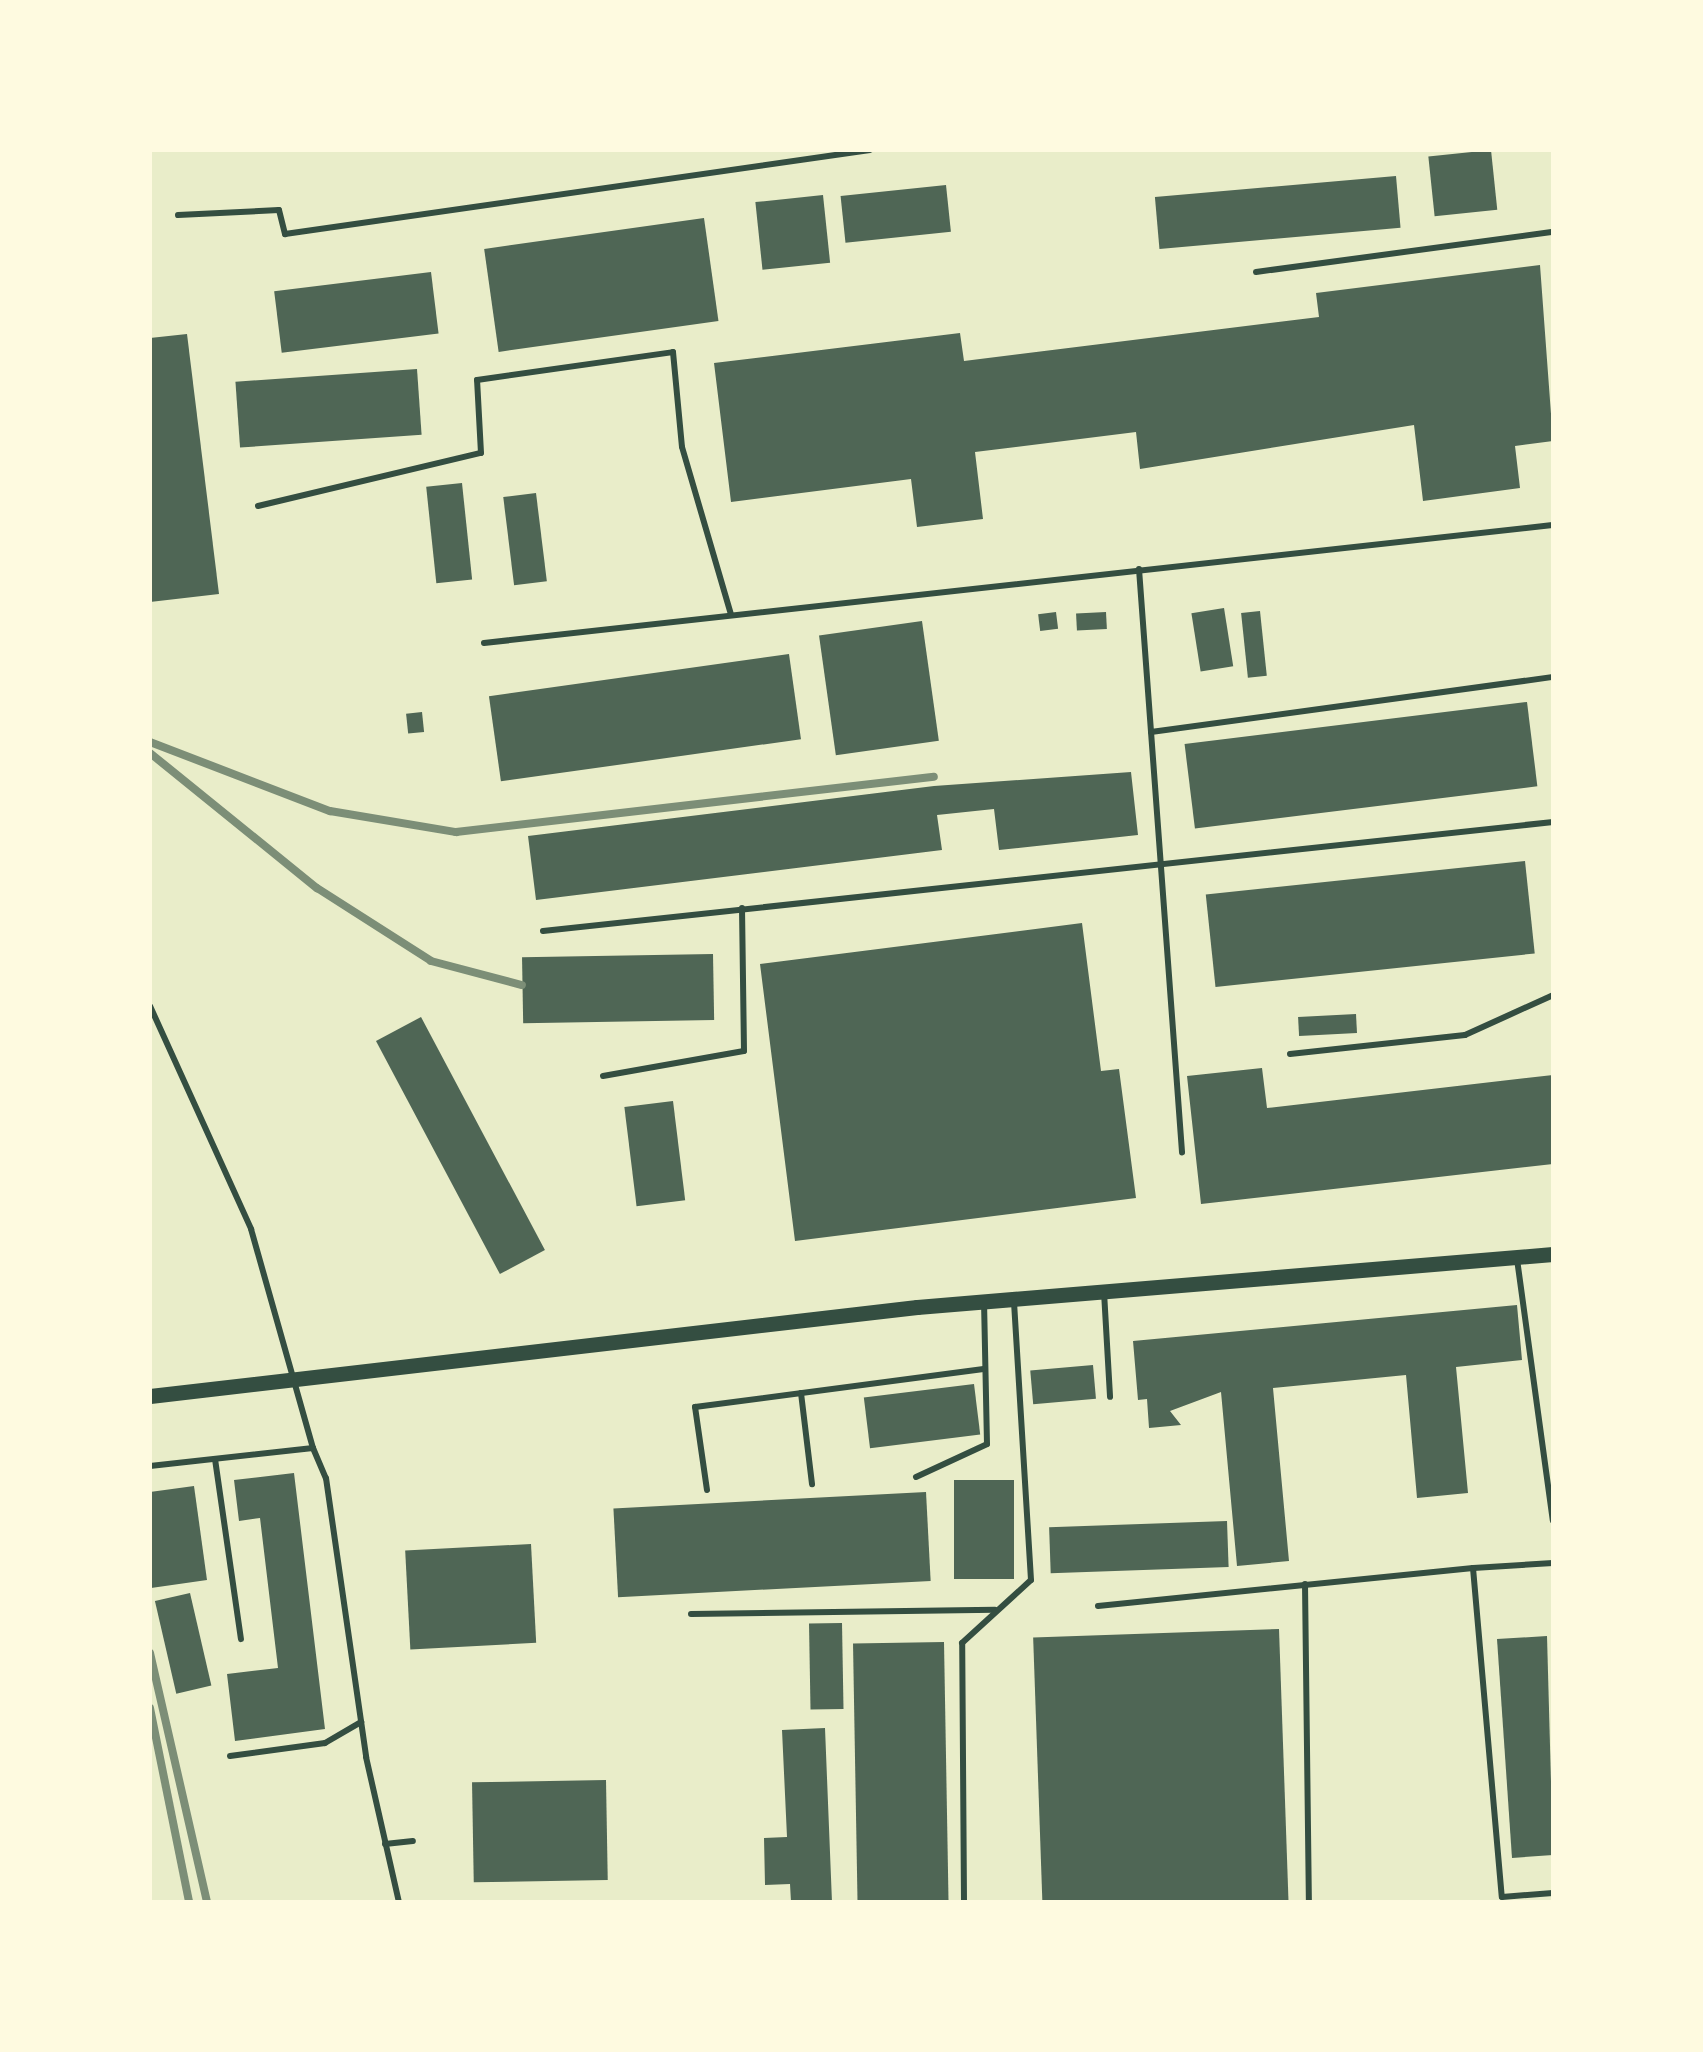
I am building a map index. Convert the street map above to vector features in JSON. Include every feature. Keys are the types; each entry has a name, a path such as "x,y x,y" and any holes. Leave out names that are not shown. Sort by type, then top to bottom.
{"street":[{"path":"150,1396 917,1307 1553,1254"}],"lane":[{"path":"178,215 279,210 285,234 870,150"},
{"path":"1256,272 1553,232"},
{"path":"258,506 481,453 477,380 672,352 682,447 730,615"},
{"path":"484,643 1553,525"},
{"path":"1139,569 1182,1152"},
{"path":"1151,732 1553,676"},
{"path":"543,931 1161,868 1553,822"},
{"path":"603,1076 744,1050 742,908"},
{"path":"1290,1054 1465,1035 1553,995"},
{"path":"150,1006 251,1228 312,1448 326,1478 361,1722 398,1900"},
{"path":"1517,1258 1553,1521"},
{"path":"1104,1290 1110,1397"},
{"path":"964,1902 962,1643 1031,1580 1014,1298"},
{"path":"916,1477 988,1444 984,1301"},
{"path":"707,1490 695,1407 984,1368"},
{"path":"801,1393 812,1484"},
{"path":"150,1466 312,1448"},
{"path":"215,1459 241,1640"},
{"path":"1098,1606 1553,1562"},
{"path":"1473,1568 1502,1897 1553,1893"},
{"path":"1305,1584 1309,1902"},
{"path":"691,1614 996,1610"},
{"path":"230,1756 325,1743 361,1722"},
{"path":"385,1844 413,1842"}],"building":[{"path":"1491,150 1497,210 1435,216 1428,157"},
{"path":"1396,176 1401,228 1159,249 1155,197"},
{"path":"946,185 951,232 845,243 841,196"},
{"path":"823,195 830,263 762,270 755,202"},
{"path":"704,218 718,321 499,352 484,249"},
{"path":"1540,265 1553,441 1515,446 1520,488 1423,501 1414,425 1140,469 1136,432 975,452 983,519 917,527 911,479 731,502 714,363 960,333 964,361 1319,317 1316,293"},
{"path":"431,272 439,334 282,353 274,291"},
{"path":"187,334 219,594 150,602 150,338"},
{"path":"417,369 422,435 240,448 235,382"},
{"path":"462,483 472,579 436,583 426,487"},
{"path":"536,493 547,581 514,585 503,497"},
{"path":"1224,608 1233,666 1201,671 1191,613"},
{"path":"1260,611 1267,676 1248,678 1241,613"},
{"path":"1056,612 1058,629 1040,631 1038,614"},
{"path":"1106,612 1107,629 1077,631 1076,614"},
{"path":"922,621 939,741 836,755 819,635"},
{"path":"789,654 801,739 501,781 489,696"},
{"path":"1527,702 1537,786 1195,828 1185,744"},
{"path":"422,712 424,732 408,734 406,714"},
{"path":"1131,772 1138,835 999,850 994,809 937,815 942,850 536,900 528,836 934,786"},
{"path":"1525,861 1535,953 1215,987 1206,895"},
{"path":"1082,923 1101,1071 1119,1069 1136,1198 795,1241 760,964"},
{"path":"713,954 714,1020 523,1023 522,957"},
{"path":"1356,1014 1357,1033 1299,1036 1298,1017"},
{"path":"421,1017 545,1250 500,1274 376,1041"},
{"path":"1262,1068 1267,1108 1553,1075 1553,1164 1201,1204 1187,1076"},
{"path":"673,1101 685,1200 637,1206 624,1107"},
{"path":"1517,1305 1522,1360 1456,1367 1468,1493 1417,1498 1406,1375 1273,1388 1289,1561 1237,1566 1221,1392 1170,1411 1181,1425 1149,1428 1147,1399 1138,1400 1133,1341"},
{"path":"1093,1365 1096,1399 1033,1404 1030,1370"},
{"path":"974,1384 980,1435 870,1448 864,1398"},
{"path":"294,1473 325,1729 235,1741 227,1674 278,1668 260,1518 239,1521 234,1480"},
{"path":"954,1480 1014,1480 1014,1579 954,1579"},
{"path":"194,1486 207,1580 151,1588 150,1492"},
{"path":"926,1492 931,1581 618,1597 613,1508"},
{"path":"1227,1521 1229,1567 1051,1573 1049,1527"},
{"path":"531,1544 536,1643 410,1649 405,1551"},
{"path":"190,1593 211,1686 176,1694 155,1601"},
{"path":"842,1623 844,1709 811,1710 809,1624"},
{"path":"1279,1629 1289,1902 1042,1902 1033,1638"},
{"path":"1547,1636 1553,1855 1512,1858 1497,1639"},
{"path":"944,1642 949,1902 858,1902 853,1644"},
{"path":"825,1728 832,1902 791,1902 790,1884 765,1885 764,1838 787,1837 782,1730"},
{"path":"606,1780 608,1880 474,1882 472,1782"}],"railway":[{"path":"150,742 330,811 456,832 934,777"},
{"path":"150,753 317,888 431,961 522,985"},
{"path":"150,1653 207,1902"},
{"path":"150,1708 189,1902"}]}
